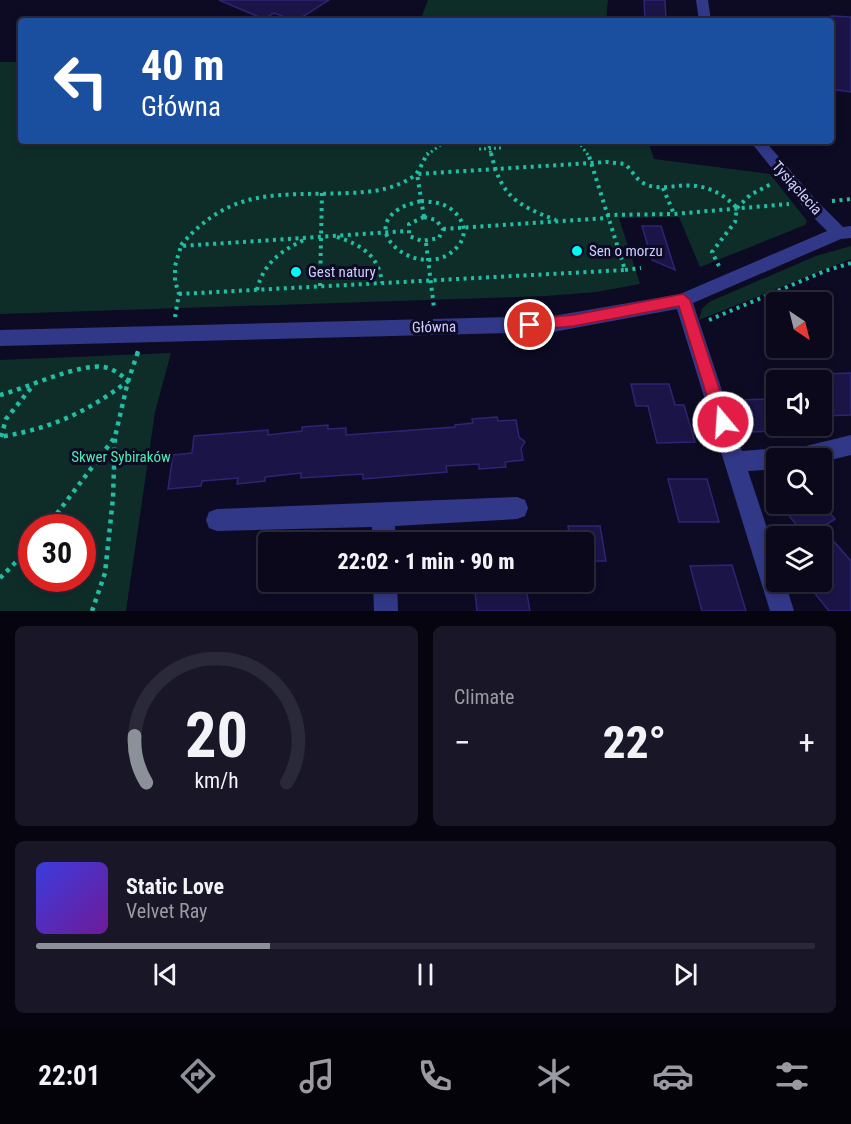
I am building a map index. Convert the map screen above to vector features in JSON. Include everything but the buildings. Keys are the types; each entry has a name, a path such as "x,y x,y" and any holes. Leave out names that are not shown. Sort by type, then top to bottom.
{"street":[{"path":"702,0 705,18"},
{"name":"Tysiąclecia","path":"760,144 809,203 845,232"},
{"name":"Główna","path":"0,338 553,324 639,310 683,300 845,232"},
{"path":"683,300 782,611"},
{"path":"736,462 806,456 851,445"},
{"path":"217,520 517,508"},
{"path":"383,515 384,532"},
{"path":"385,592 386,611"}],"path":[{"path":"423,217 417,174 421,161 431,150 441,144"},
{"path":"489,144 499,182 514,202 560,221"},
{"path":"580,144 588,153 625,270"},
{"path":"479,149 501,148"},
{"path":"640,268 179,294 174,267 181,246 193,229 221,208 244,200 266,195 388,189 417,174 618,162 631,169 638,180 646,185 663,188 684,185 703,187 722,195 737,208 738,216 733,226 714,244 712,252 714,260 732,279"},
{"path":"737,208 761,188 790,180"},
{"path":"663,188 674,213"},
{"path":"320,286 322,193"},
{"path":"421,201 434,202 454,211 461,218 465,227 464,236 460,245 452,252 428,260 403,255 393,249 384,232 386,223 399,208 421,201"},
{"path":"443,229 809,203"},
{"path":"423,217 436,220 443,229 439,238 426,243 417,242 410,237 407,231 409,224 423,217"},
{"path":"181,246 407,231"},
{"path":"334,236 351,241 377,259 381,267 382,283"},
{"path":"257,290 259,276 270,260 281,251 309,237"},
{"path":"426,243 433,303"},
{"path":"704,323 825,271 851,263"},
{"path":"92,611 105,573 113,498 115,437 128,381 145,333"},
{"path":"0,395 32,386 73,370 96,365 120,371 128,381"},
{"path":"32,386 6,419 0,437 32,432 76,418 128,381"},
{"path":"57,514 115,437"},
{"path":"0,578 18,560"}],"green space":[{"path":"428,0 608,0 606,18 421,18"},
{"path":"0,62 18,62 18,144 649,144 654,159 770,174 807,221 805,225 700,267 679,217 619,218 640,284 596,292 546,296 0,314"},
{"path":"851,246 851,259 699,320 702,309 709,302 816,256"},
{"name":"Skwer Sybiraków","path":"171,353 155,412 126,611 0,611 0,360"}],"place":[{"name":"Sen o morzu","path":"577,251"},
{"name":"Gest natury","path":"296,272"}],"route":[{"path":"530,325 574,321 683,300 723,422"}]}
